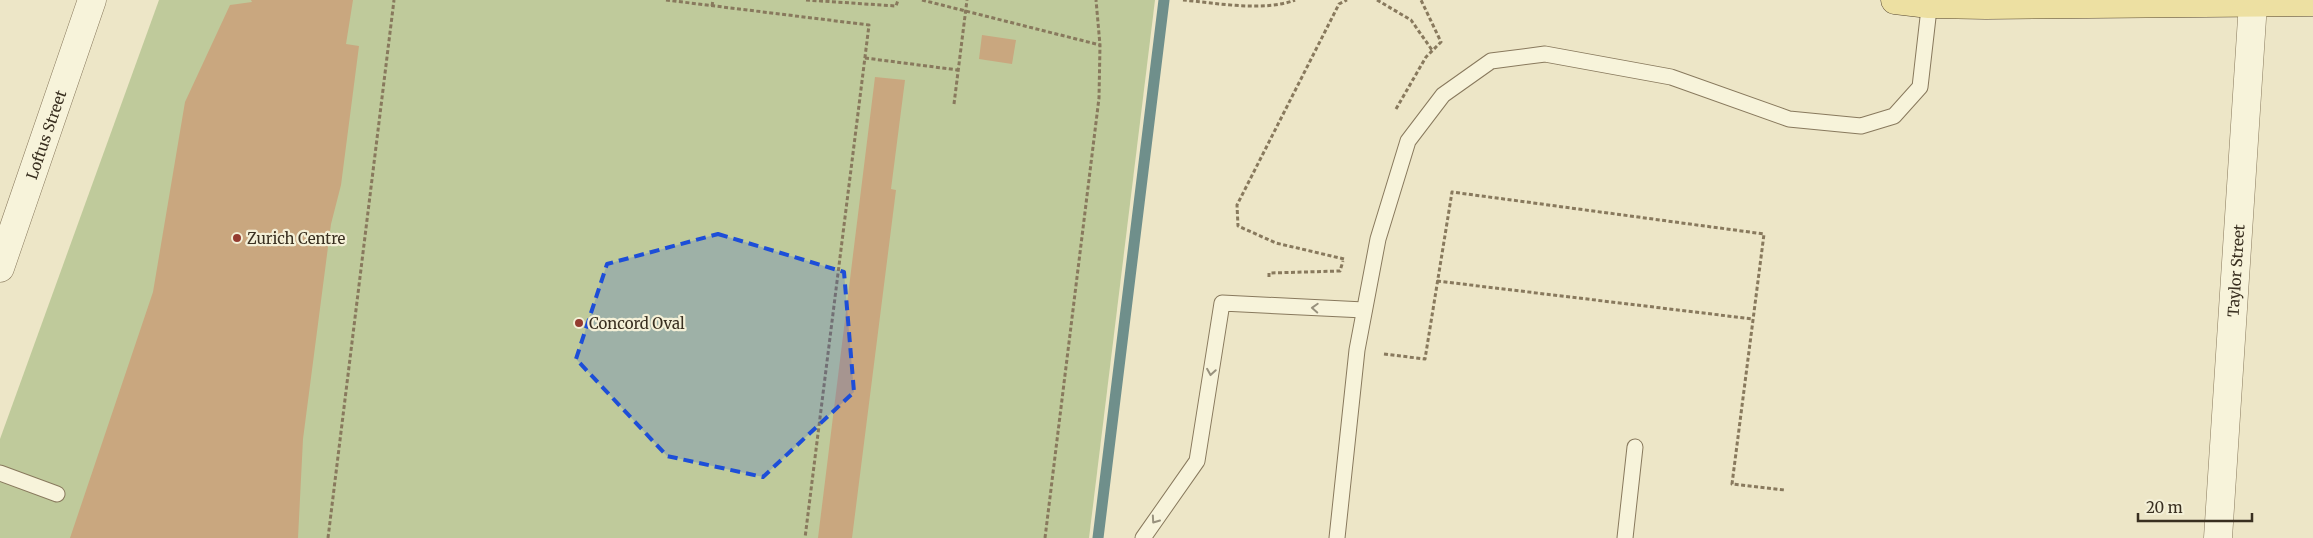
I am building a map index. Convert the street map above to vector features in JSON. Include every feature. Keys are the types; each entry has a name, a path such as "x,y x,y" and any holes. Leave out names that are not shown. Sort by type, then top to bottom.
{"main road":[{"path":"1895,0 1930,2 2313,2"}],"street":[{"name":"Loftus Street","path":"0,268 92,0"},
{"name":"Taylor Street","path":"2218,538 2253,3"}],"lane":[{"path":"1337,538 1357,350 1378,239 1408,141 1443,95 1491,61 1545,54 1671,77 1789,119 1862,126 1894,116 1920,87 1930,2"},
{"path":"1143,538 1197,461 1222,303 1364,310"},
{"path":"1624,538 1635,446"},
{"path":"0,473 57,494"}],"path":[{"path":"328,538 394,0"},
{"path":"666,0 869,25 805,538"},
{"path":"712,6 713,0"},
{"path":"806,0 896,6 898,0"},
{"path":"922,0 1100,45"},
{"path":"954,104 966,0"},
{"path":"1045,538 1099,98 1100,45 1096,0"},
{"path":"1183,0 1253,5 1287,3 1295,0"},
{"path":"1344,259 1276,243 1238,226 1237,205 1340,4 1348,0"},
{"path":"1377,0 1411,20 1432,50"},
{"path":"1395,111 1398,102 1426,57 1440,42 1421,0"},
{"path":"864,58 958,70"},
{"path":"1357,350 1425,360 1452,192 1764,234 1732,484 1785,490"},
{"path":"1267,306 1269,272 1340,271 1348,249"},
{"path":"1437,280 1753,319"}],"highlighted area":[{"path":"718,234 844,272 854,392 763,477 667,456 576,359 607,264"}],"green space":[{"name":"Concord Oval","path":"159,0 1155,0 1089,538 0,538 0,439"}],"building":[{"name":"Zurich Centre","path":"251,0 353,0 346,44 359,46 341,185 331,224 303,439 298,538 70,538 153,292 185,102 230,5 252,2"},
{"path":"982,35 1016,40 1012,64 979,59"},
{"path":"875,77 905,80 891,189 896,190 852,538 818,538"}],"waterway":[{"path":"1098,538 1164,0"}],"place":[{"name":"Zurich Centre","path":"237,238"},
{"name":"Concord Oval","path":"579,323"}]}
